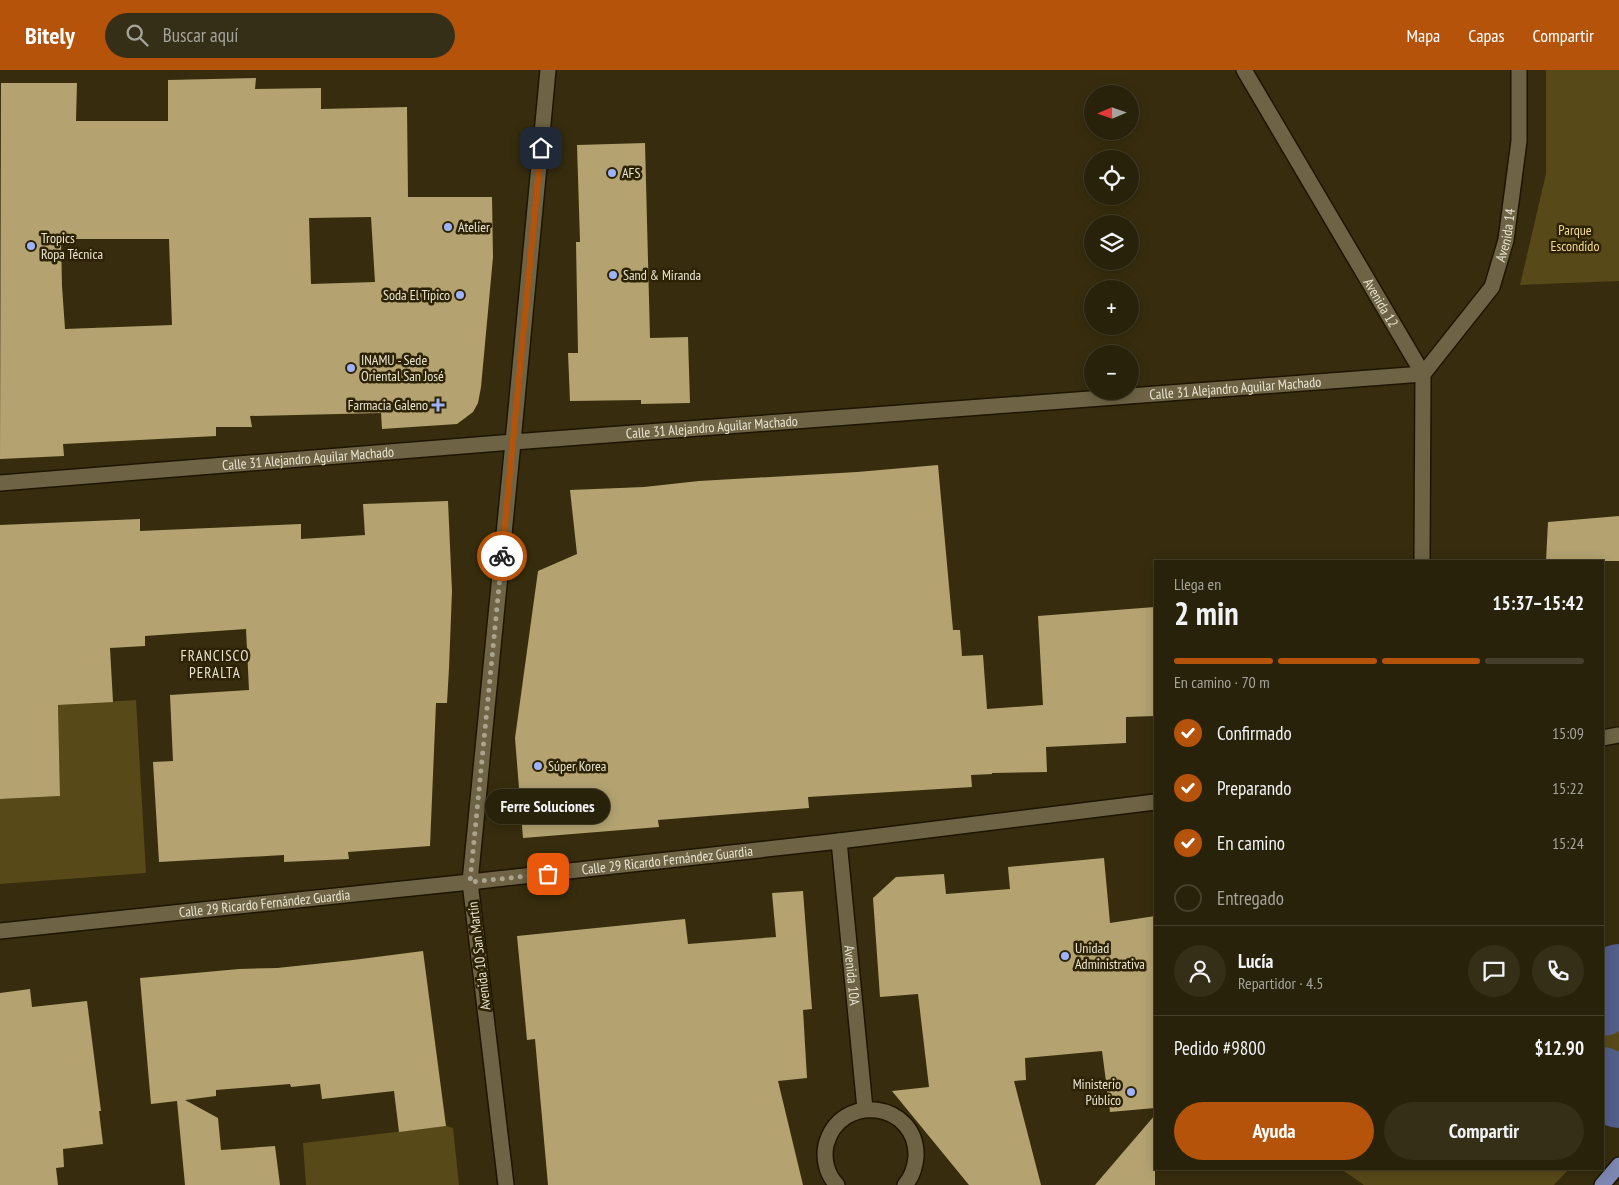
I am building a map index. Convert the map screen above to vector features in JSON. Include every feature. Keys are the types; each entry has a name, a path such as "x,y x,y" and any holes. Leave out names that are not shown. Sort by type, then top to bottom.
{"main road":[{"path":"1602,1185 1619,1165"}],"street":[{"name":"Avenida 10 San Martín","path":"506,1185 470,882 548,70"},
{"name":"Avenida 12","path":"1244,70 1423,374"},
{"name":"Avenida 14","path":"1423,374 1492,287 1506,240 1520,141 1519,70"},
{"name":"Calle 31 Alejandro Aguilar Machado","path":"0,483 513,442 1423,374"},
{"path":"1422,560 1423,374"},
{"path":"1604,738 1619,735"},
{"name":"Calle 29 Ricardo Fernández Guardia","path":"0,930 470,882 839,841 1154,802"},
{"name":"Avenida 10A","path":"839,841 865,1109"},
{"path":"837,1185 833,1182 827,1168 825,1152 829,1136 844,1118 865,1109 880,1110 893,1115 904,1124 912,1136 916,1150 915,1165 905,1185"}],"green space":[{"name":"Parque Escondido","path":"1546,70 1619,70 1619,281 1520,285 1546,174"},
{"path":"136,700 146,873 0,884 0,799 60,796 58,705"},
{"path":"1619,1007 1619,1077 1604,1065 1604,1030"},
{"path":"446,1126 453,1128 459,1185 306,1185 303,1143"},
{"path":"1342,1170 1568,1170 1554,1185 1364,1185"}],"building":[{"path":"256,78 255,89 321,88 321,109 407,107 408,197 492,197 493,257 481,387 478,403 473,412 457,424 382,429 381,413 250,416 252,427 216,427 216,436 63,444 64,456 0,459 1,83 77,83 76,121 168,121 168,80","holes":["371,217 375,282 311,284 309,218","61,239 169,239 172,325 65,329"]},
{"path":"645,143 650,338 688,337 690,403 641,404 641,400 570,401 568,353 578,353 576,242 580,242 577,145"},
{"path":"938,465 953,630 960,630 962,656 983,655 987,709 1043,705 1038,616 1154,607 1154,716 1126,717 1126,743 1046,747 1047,772 971,775 972,787 808,797 809,808 658,820 659,827 523,838 515,738 538,571 577,554 570,490 644,487 699,481 857,472"},
{"path":"448,501 452,591 449,668 447,703 436,703 430,846 348,852 349,859 284,862 284,855 159,862 153,762 173,761 170,695 249,690 246,629 145,636 145,646 110,648 113,702 58,705 60,796 0,799 0,525 140,519 140,531 301,524 301,539 365,535 363,504"},
{"path":"1619,516 1619,561 1546,560 1548,522"},
{"path":"1104,858 1110,923 1154,916 1154,1108 1110,1112 1102,1051 1025,1058 1026,1080 1014,1081 1041,1185 969,1185 892,1091 929,1087 918,994 880,997 873,898 896,877 944,874 946,894 1010,889 1008,867"},
{"path":"803,891 812,1009 803,1010 807,1078 778,1081 803,1185 548,1185 535,1039 527,1040 517,936 685,919 688,944 776,937 772,893"},
{"path":"423,951 446,1126 399,1132 394,1091 322,1099 320,1084 291,1087 290,1084 216,1090 216,1096 185,1100 218,1118 221,1150 275,1146 280,1185 185,1185 177,1101 151,1104 140,978 239,969 277,968"},
{"path":"30,989 32,1007 87,1001 101,1111 99,1111 103,1144 63,1149 64,1167 56,1168 58,1185 0,1185 0,993"},
{"path":"1154,1116 1155,1185 1095,1185"}],"waterway":[{"path":"1604,999 1619,978"},
{"path":"1604,1083 1619,1094"}],"way so far":[{"path":"502,556 470,882 548,874"}],"place":[{"name":"AFS","path":"612,173"},
{"name":"Atelier","path":"448,227"},
{"name":"Tropics Ropa Técnica","path":"31,246"},
{"name":"Sand & Miranda","path":"613,275"},
{"name":"Soda El Típico","path":"460,295"},
{"name":"INAMU - Sede Oriental San José","path":"351,368"},
{"name":"Farmacia Galeno","path":"438,405"},
{"name":"Súper Korea","path":"538,766"},
{"name":"Ferre Soluciones","path":"548,874"},
{"name":"Unidad Administrativa","path":"1065,956"},
{"name":"Ministerio Público","path":"1131,1092"}],"district":[{"name":"FRANCISCO PERALTA","path":"215,664"}],"route":[{"path":"502,556 541,148"}]}
